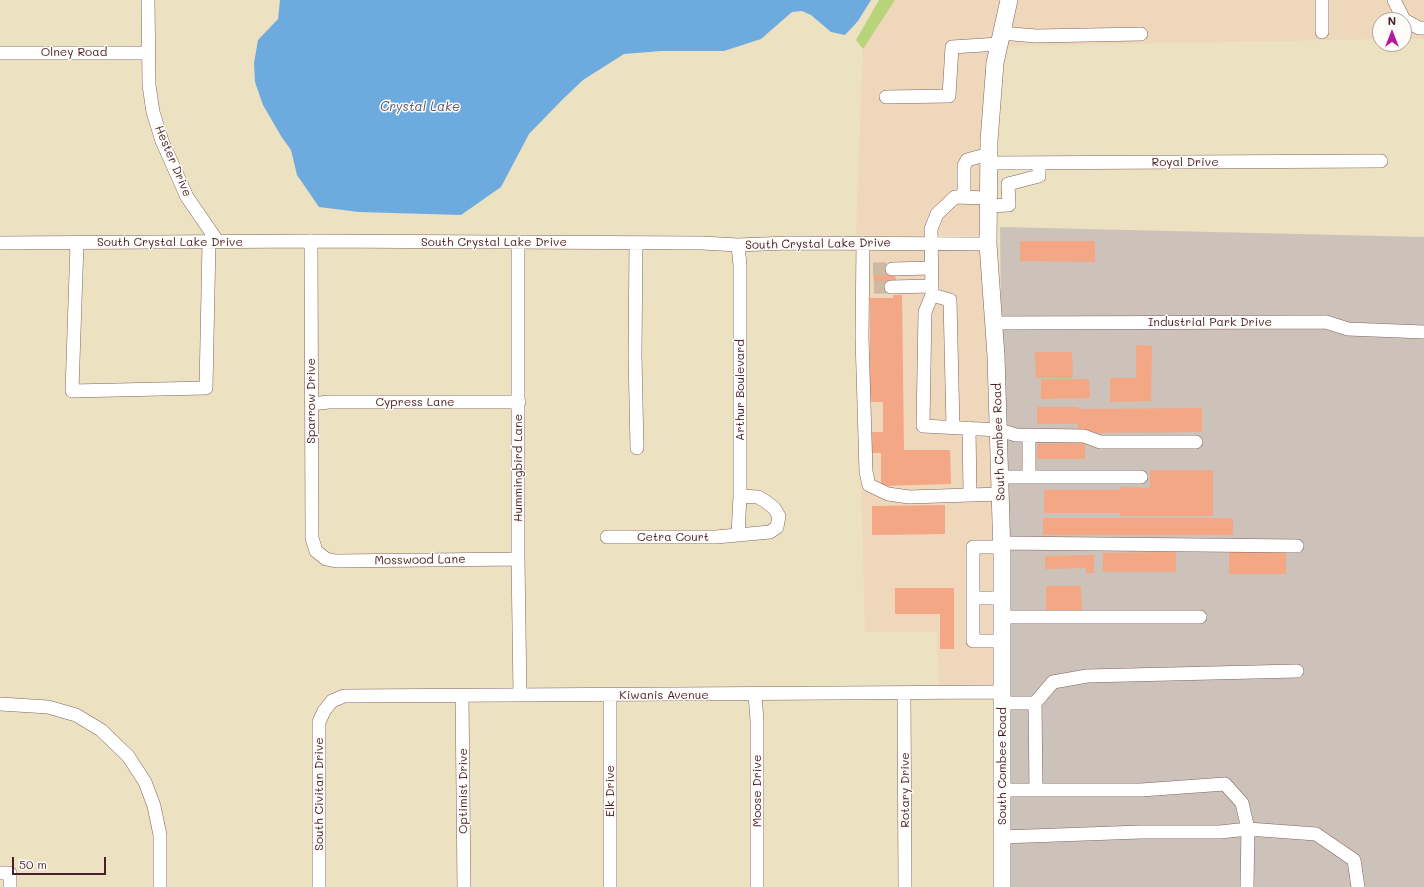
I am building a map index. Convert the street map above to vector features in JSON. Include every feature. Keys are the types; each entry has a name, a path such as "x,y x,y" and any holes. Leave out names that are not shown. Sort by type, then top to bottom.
{"main road":[{"name":"South Combee Road","path":"1002,887 1002,545 994,323 988,244 988,159 995,63 1009,0"}],"street":[{"name":"Hester Drive","path":"148,0 148,52 150,92 153,112 162,141 187,197 213,242"},
{"path":"1322,0 1322,32"},
{"path":"1394,0 1404,20 1419,28 1424,28"},
{"path":"886,97 949,96 952,47 1000,39 1036,36 1141,34"},
{"name":"Olney Road","path":"0,53 148,52"},
{"name":"Royal Drive","path":"964,197 964,166 967,160 988,159 1040,163 1381,162"},
{"path":"1040,163 1039,176 1008,184 1008,204 955,197 937,214 930,228 932,291 925,312 923,426 998,430 1016,435 1084,436 1100,442 1196,442"},
{"name":"South Crystal Lake Drive","path":"0,243 311,241 738,245 788,242 988,244"},
{"name":"Sparrow Drive","path":"311,241 312,538 316,551 323,557"},
{"path":"77,242 72,391 206,388 213,242"},
{"name":"Hummingbird Lane","path":"518,242 518,560 520,695"},
{"path":"863,242 863,257 869,287 862,344 866,472 869,485 888,494 902,496 970,495 1029,477 1141,477"},
{"path":"636,243 635,355 637,448"},
{"name":"Arthur Boulevard","path":"738,245 740,265 740,496 738,535"},
{"path":"863,257 873,269"},
{"path":"892,269 931,268"},
{"path":"891,287 932,291 950,300 953,427"},
{"name":"Industrial Park Drive","path":"994,323 1326,322 1348,329 1424,332"},
{"name":"Cypress Lane","path":"311,404 329,402 519,402"},
{"path":"968,428 970,495"},
{"path":"1029,435 1029,477"},
{"name":"Cetra Court","path":"607,537 716,537 770,532 778,527 779,516 774,508 758,497 740,496"},
{"path":"1002,641 973,641 973,547 1002,545 1297,546"},
{"name":"Mosswood Lane","path":"323,557 336,561 518,560"},
{"path":"973,598 1002,598"},
{"path":"1002,617 1200,617"},
{"path":"1036,790 1035,703 1053,682 1087,676 1297,671"},
{"name":"Kiwanis Avenue","path":"329,705 344,696 755,695 904,693 1002,698 1035,703"},
{"name":"Rotary Drive","path":"904,693 905,887"},
{"name":"Elk Drive","path":"610,695 610,887"},
{"name":"Moose Drive","path":"755,695 757,720 757,887"},
{"name":"Optimist Drive","path":"462,696 464,887"},
{"path":"0,704 48,707 76,716 101,730 128,756 146,782 154,806 160,835 160,887"},
{"name":"South Civitan Drive","path":"318,887 319,722 324,711 329,705"},
{"path":"1002,790 1141,790 1225,784 1242,802 1248,829 1247,887"},
{"path":"1002,837 1141,832 1220,832 1248,829 1316,834 1354,860 1358,887"},
{"path":"0,873 10,873 10,887"}],"shaded area":[{"path":"895,0 1002,0 982,236 856,235 863,49"},
{"path":"1015,0 1424,0 1424,39 1412,39 1412,12 1372,12 1372,39 1007,46"},
{"path":"1000,227 1424,237 1424,887 1008,887"},
{"path":"855,250 982,251 990,357 996,555 995,685 939,686 937,632 865,632"}],"green space":[{"path":"879,0 895,0 863,49 856,40"}],"water":[{"name":"Crystal Lake","path":"280,0 871,0 858,21 845,35 831,32 811,15 802,11 792,12 761,39 724,51 661,51 624,54 583,80 562,100 529,134 501,187 461,215 359,212 319,207 297,175 291,150 263,105 255,82 254,63 258,40 278,19"}],"building":[{"path":"1020,241 1095,241 1095,262 1020,261"},
{"path":"892,264 896,281 891,288 874,288 873,265"},
{"path":"893,295 902,295 904,450 950,450 951,484 881,486 881,453 870,453 870,432 883,432 883,402 870,402 870,298 893,298"},
{"path":"1136,345 1152,346 1151,401 1110,402 1110,378 1136,378"},
{"path":"1035,352 1072,352 1073,378 1036,378"},
{"path":"1041,379 1089,379 1090,398 1041,399"},
{"path":"1037,407 1078,407 1078,409 1202,408 1202,432 1078,433 1078,424 1037,424"},
{"path":"1085,443 1085,459 1037,459 1037,444"},
{"path":"1150,470 1213,470 1213,516 1120,516 1120,513 1044,513 1044,490 1120,490 1120,487 1150,488"},
{"path":"945,505 945,534 872,535 872,506"},
{"path":"1043,518 1233,518 1233,535 1043,535"},
{"path":"1176,552 1176,572 1103,572 1103,553"},
{"path":"1229,552 1286,552 1286,574 1229,574"},
{"path":"1094,555 1094,573 1086,573 1086,568 1045,569 1045,556"},
{"path":"1046,586 1081,586 1082,610 1046,610"},
{"path":"895,588 954,588 954,649 940,649 940,614 895,614"}],"tunnel":[{"path":"873,269 892,269"},
{"path":"874,287 891,287"}]}
